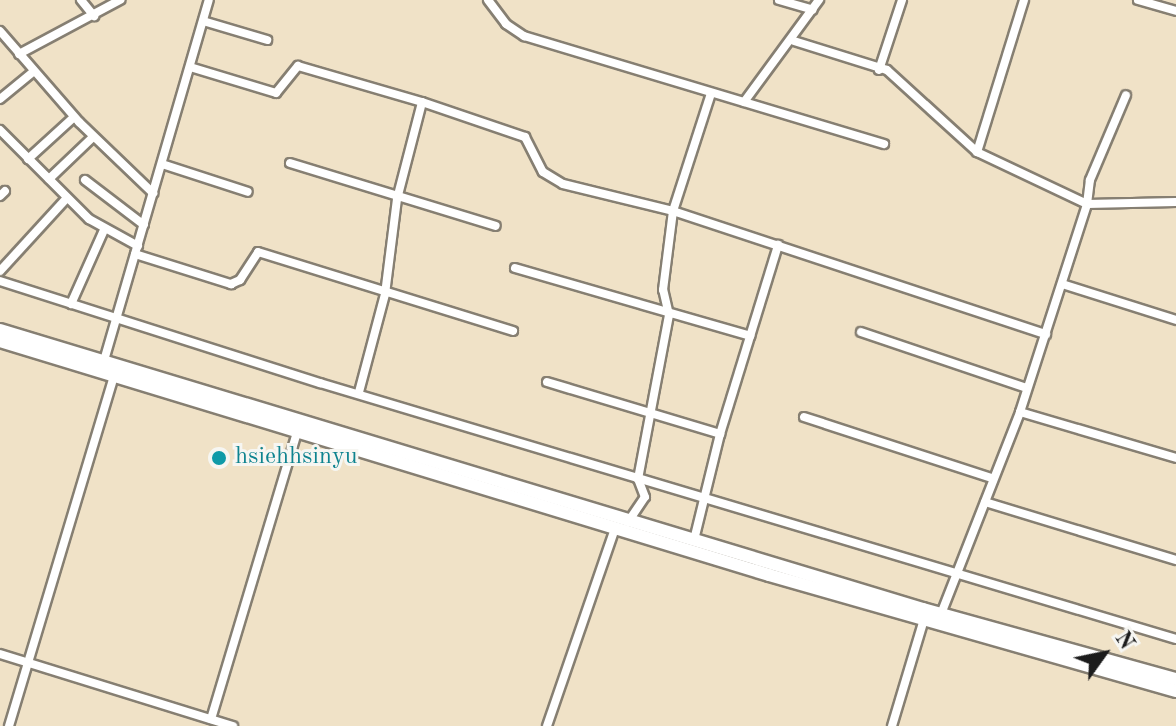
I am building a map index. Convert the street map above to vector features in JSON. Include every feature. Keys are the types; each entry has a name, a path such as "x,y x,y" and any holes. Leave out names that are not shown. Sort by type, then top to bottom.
{"main road":[{"path":"0,330 102,366 623,528 694,540 1176,691"},
{"path":"0,341 102,366 114,375 297,432 623,528 926,614 941,614 1176,679"}],"street":[{"path":"81,0 94,16"},
{"path":"19,54 120,0"},
{"path":"102,366 209,0"},
{"path":"488,0 506,24 524,36 884,144"},
{"path":"779,0 813,10"},
{"path":"744,102 794,41 819,0"},
{"path":"879,70 902,0"},
{"path":"977,152 1024,0"},
{"path":"1138,0 1176,11"},
{"path":"203,21 267,40"},
{"path":"0,31 74,117 153,193"},
{"path":"794,41 895,75 977,152 1087,204 1176,202"},
{"path":"190,67 276,93 298,66 422,102 525,137 551,179 673,211 1046,334"},
{"path":"0,99 33,72"},
{"path":"547,726 623,528 645,497 638,479 654,413 669,315 663,290 673,211 711,93"},
{"path":"941,614 1020,412 1087,204 1090,180 1126,95"},
{"path":"359,392 385,294 397,199 422,102"},
{"path":"28,159 74,117"},
{"path":"0,130 67,198 104,230 136,250 231,284 240,280 258,252 385,294 513,331"},
{"path":"49,179 93,137"},
{"path":"290,163 397,199 496,226"},
{"path":"162,164 248,192"},
{"path":"85,180 144,225"},
{"path":"0,271 67,198"},
{"path":"71,304 104,230"},
{"path":"694,540 720,434 778,245"},
{"path":"515,268 750,336"},
{"path":"0,281 116,320 638,479 1176,639"},
{"path":"1062,284 1176,320"},
{"path":"861,332 1026,388"},
{"path":"9,726 114,375"},
{"path":"547,382 720,434"},
{"path":"1020,412 1176,458"},
{"path":"804,417 992,478"},
{"path":"211,719 297,432"},
{"path":"985,502 1176,560"},
{"path":"892,726 926,614"},
{"path":"0,654 233,726"}],"place":[{"name":"hsiehhsinyu","path":"219,458"}]}
